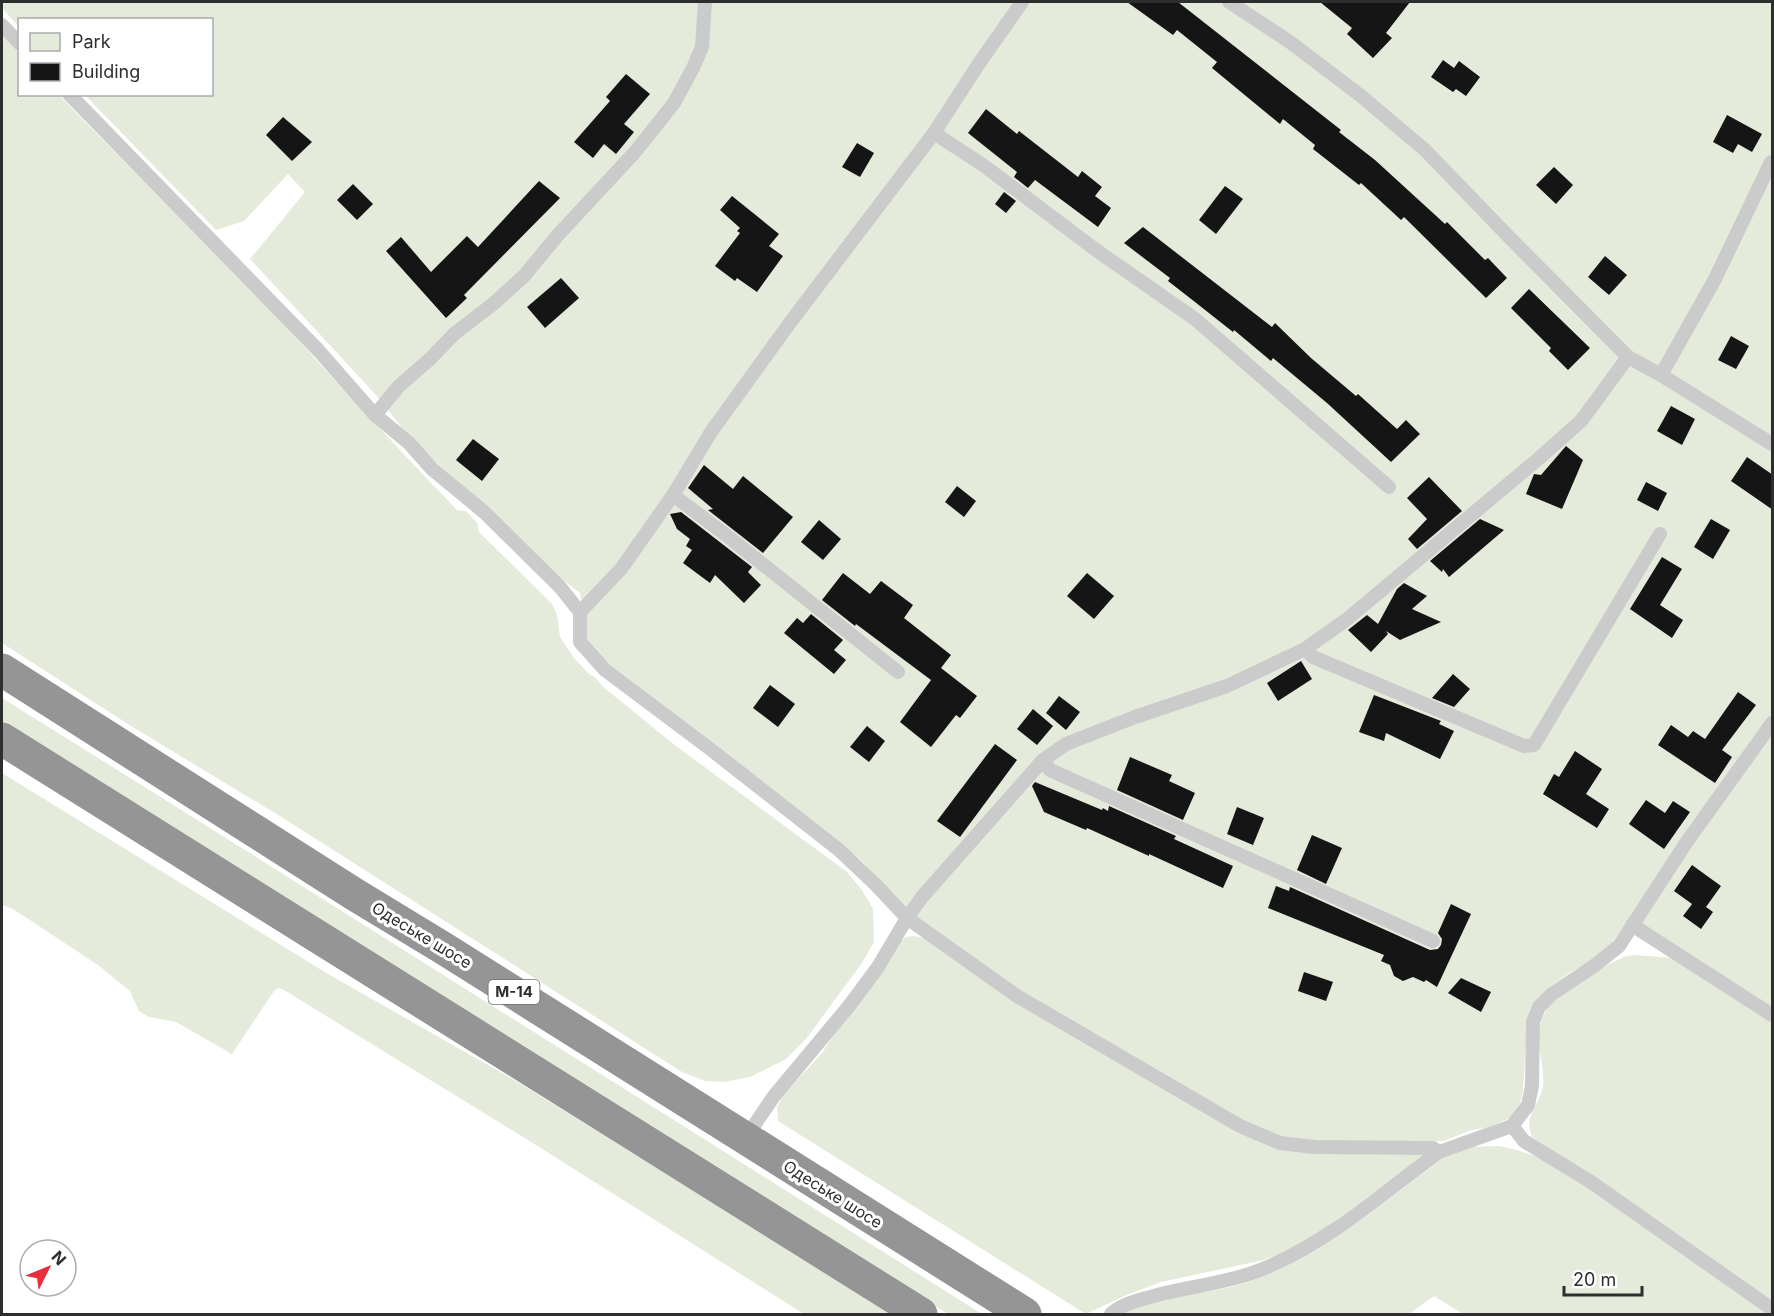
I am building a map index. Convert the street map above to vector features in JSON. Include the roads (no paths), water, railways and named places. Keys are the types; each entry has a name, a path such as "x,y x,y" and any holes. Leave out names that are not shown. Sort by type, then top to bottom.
{"highway":[{"name":"Одеське шосе","path":"2,670 1025,1314"},
{"path":"2,739 921,1314"}],"lane":[{"path":"375,415 399,386 454,334 524,276 556,236 635,152 674,103 693,68 702,47 705,2"},
{"path":"580,612 621,569 673,495 711,432 934,133 978,64 1022,2"},
{"path":"1229,2 1290,42 1361,96 1425,150 1628,357 1773,444"},
{"path":"2,25 18,42"},
{"path":"71,96 303,334 375,415 409,443 432,469 484,513 560,587 580,612 580,642 605,670 839,850 907,918 1017,996 1240,1126 1280,1143 1314,1147 1433,1148 1439,1152"},
{"path":"934,133 983,165 1096,250 1195,319 1389,487"},
{"path":"1661,375 1715,279 1772,162"},
{"path":"745,1139 774,1096 866,982 907,918 952,861 1043,760 1066,744 1135,717 1227,686 1305,649 1346,620 1581,421 1628,357"},
{"path":"673,495 898,672"},
{"path":"1305,649 1313,657 1524,746 1534,745 1660,534"},
{"path":"1111,1314 1119,1307 1148,1298 1231,1279 1270,1267 1300,1252 1355,1216 1439,1152 1512,1126 1528,1105 1532,1086 1533,1022 1539,1007 1552,994 1614,951 1686,843 1773,723"},
{"path":"1043,760 1050,770 1433,941"},
{"path":"1632,926 1773,1015"},
{"path":"1512,1126 1524,1141 1591,1182 1773,1309"}]}
